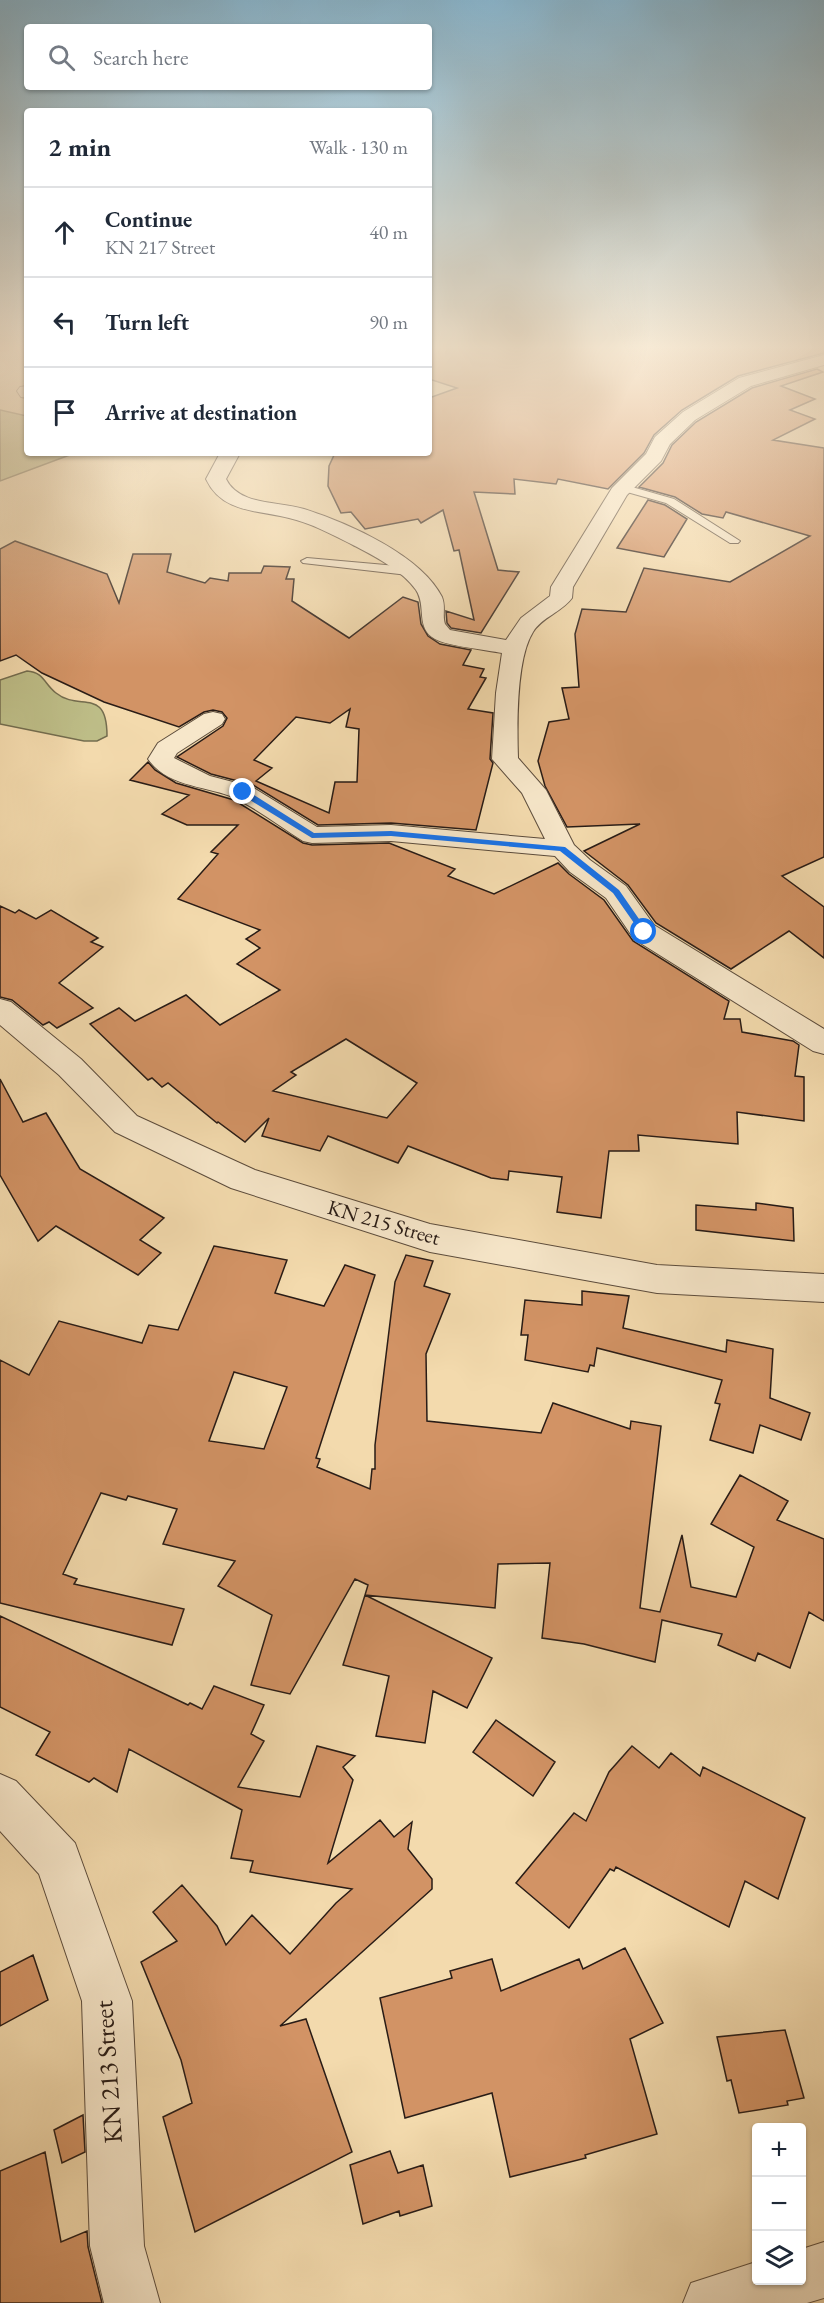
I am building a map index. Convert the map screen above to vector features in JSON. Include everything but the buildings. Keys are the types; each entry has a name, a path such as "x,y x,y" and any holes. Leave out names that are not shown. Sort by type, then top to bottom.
{"street":[{"path":"656,452 620,492 562,587 561,598 522,630 515,649 508,691 505,759 533,790 562,849 616,892 644,932 824,1043"},
{"path":"228,456 216,479 222,493 235,500 297,513 354,538 408,571 422,583 433,601 430,620 434,628 443,635 515,649"},
{"path":"213,719 167,747 160,759 201,782 243,792 312,835 391,834 562,849"},
{"name":"KN 215 Street","path":"0,1010 70,1067 126,1124 243,1179 430,1238 657,1279 824,1288"},
{"name":"KN 213 Street","path":"0,1797 58,1860 107,2001 117,2246 132,2303"},
{"path":"806,2275 824,2270"},
{"path":"711,2303 772,2285"}],"lane":[{"path":"620,492 625,488 670,501 734,541"},
{"path":"307,561 408,571"}],"green space":[{"path":"0,452 24,452 24,456 67,456 0,481"},
{"path":"27,671 40,676 52,690 65,698 97,705 106,721 107,736 97,741 84,741 0,724 0,680"}],"route":[{"path":"243,792 312,835 391,834 562,849 580,866 616,892 644,932"}]}
